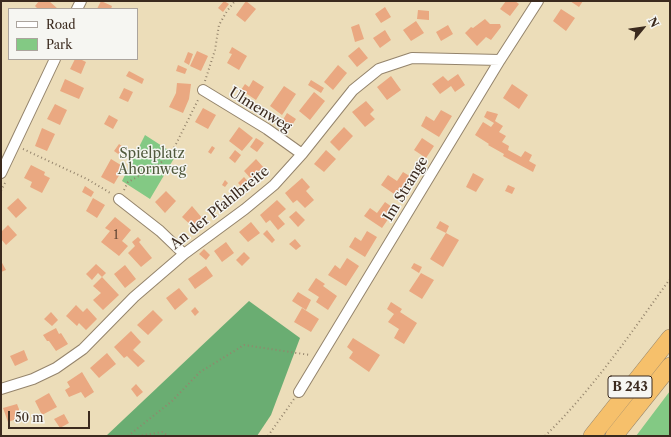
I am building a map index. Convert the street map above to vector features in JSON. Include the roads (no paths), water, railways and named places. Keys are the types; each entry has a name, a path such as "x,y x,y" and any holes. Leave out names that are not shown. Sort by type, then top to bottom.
{"highway":[{"name":"B 243","path":"592,436 670,338"},
{"name":"B 243","path":"614,436 670,366"}],"street":[{"name":"Im Strange","path":"299,392 500,60 538,1"},
{"name":"An der Pfahlbreite","path":"1,389 32,380 56,368 83,349 134,297 184,254 245,209 274,185 302,154 353,90 379,69 412,58 500,60"},
{"path":"1,173 55,60"},
{"name":"Ulmenweg","path":"203,90 267,129 302,154"},
{"path":"119,199 160,231 184,254"}],"park label":[{"name":"Spielplatz Ahornweg","path":"152,162"}]}
